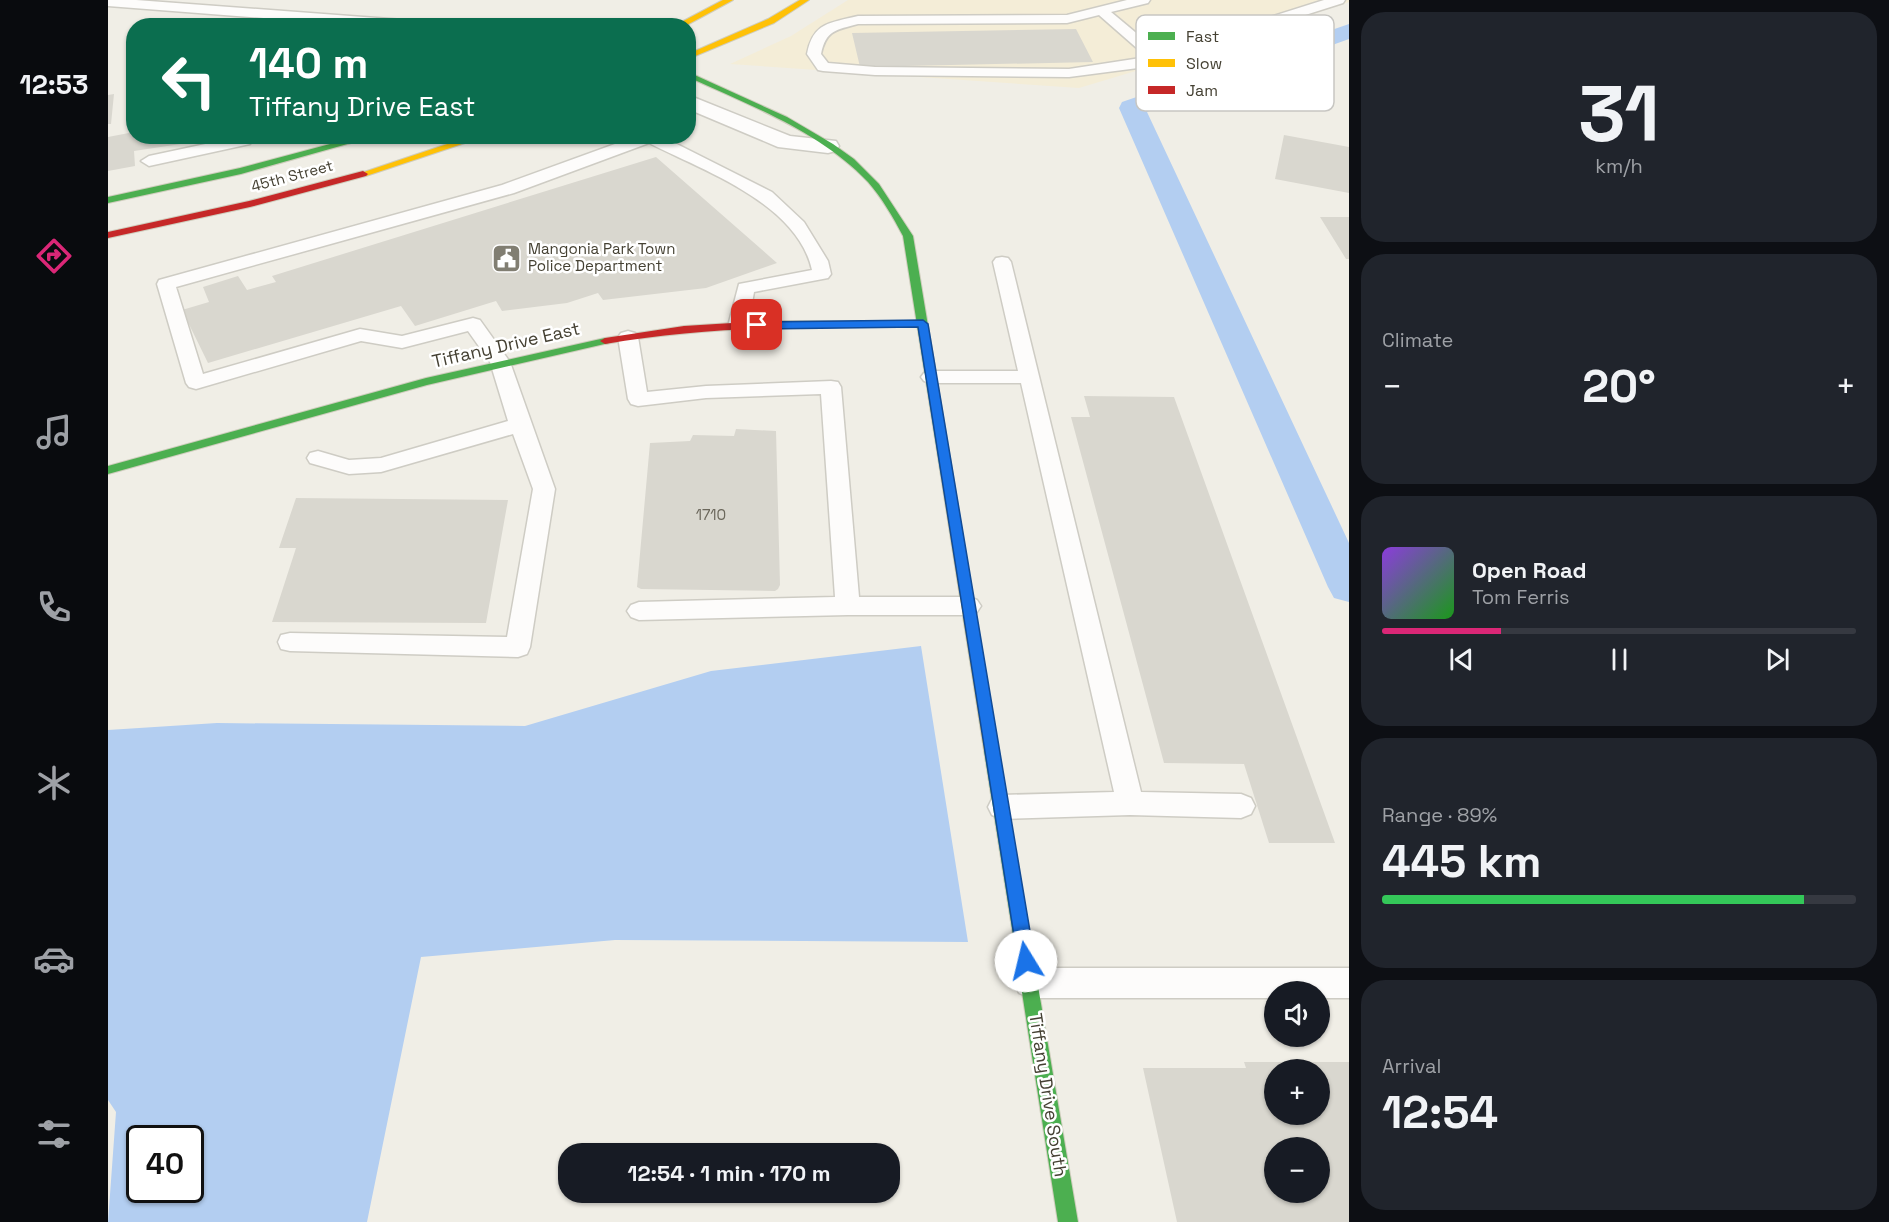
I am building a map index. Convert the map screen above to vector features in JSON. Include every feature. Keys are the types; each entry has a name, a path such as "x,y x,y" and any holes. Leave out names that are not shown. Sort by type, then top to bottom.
{"street":[{"path":"694,18 729,0"},
{"path":"696,54 771,21 805,0"},
{"name":"Tiffany Drive South","path":"696,78 812,134 873,181 898,212 908,236 1068,1222"},
{"path":"696,104 786,142 828,146"},
{"name":"45th Street","path":"108,200 209,179 338,144"},
{"name":"45th Street","path":"108,235 252,204 345,180 457,144"},
{"name":"Tiffany Drive East","path":"108,470 214,444 500,362 628,337 738,326 796,323 923,324"}],"lane":[{"path":"1136,64 1069,73 886,71 823,67 814,54 817,38 830,27 858,20 1067,19 1103,12 1139,0"},
{"path":"1291,15 1338,0"},
{"path":"108,2 323,18"},
{"path":"879,20 889,7"},
{"path":"1103,12 1136,40"},
{"path":"149,161 230,144"},
{"path":"290,642 518,648 544,489 500,362 473,324 402,342 360,335 196,383 165,284 508,189 631,144"},
{"path":"664,144 766,196 798,226 819,261 822,274 746,288 738,326"},
{"path":"197,151 209,179"},
{"path":"1002,262 1130,803"},
{"path":"628,337 638,399 706,392 831,387 848,606"},
{"path":"931,377 1030,377"},
{"path":"318,458 349,467 381,465 520,425"},
{"path":"639,611 848,606 969,606"},
{"path":"1002,807 1130,803 1241,806"},
{"path":"1030,983 1349,983"}],"shaded area":[{"path":"848,0 1349,0 1349,2 1310,15 1136,15 1136,71 1079,88 730,64 791,36"}],"water":[{"path":"921,646 968,942 615,940 421,957 367,1222 108,1222 116,1112 108,1100 108,730 217,723 525,726 711,671"}],"building":[{"path":"1076,29 1093,62 860,67 852,33"},
{"path":"114,94 111,124 108,124 108,95"},
{"path":"126,134 126,144 181,144 134,151 135,166 108,171 108,137"},
{"path":"1284,135 1349,147 1349,193 1275,179"},
{"path":"656,157 777,263 706,288 603,300 598,293 567,303 502,311 496,301 415,326 401,306 208,363 182,310 209,302 203,287 238,276 247,290 276,282 272,276"},
{"path":"1320,217 1349,217 1349,259 1346,259"},
{"path":"1084,396 1174,397 1335,843 1269,843 1244,764 1164,763 1071,417 1090,417"},
{"path":"736,429 776,431 780,585 778,589 775,591 641,589 637,587 650,443 690,441 693,435 734,436"},
{"path":"296,498 508,500 486,623 272,622 296,548 279,548"},
{"path":"1244,1062 1264,1062 1264,1125 1330,1125 1330,1062 1349,1062 1349,1222 1177,1222 1143,1068 1246,1068"}],"waterway":[{"path":"1334,36 1349,31"},
{"path":"1136,107 1132,108 1349,587"}],"traffic: fast":[{"path":"696,78 784,119 830,146 870,179 891,206 908,236 947,476"},
{"path":"108,200 241,171 342,144"},
{"path":"108,470 426,382 605,341"},
{"path":"991,750 1068,1222"}],"traffic: slow":[{"path":"694,18 729,0"},
{"path":"696,54 771,21 805,0"},
{"path":"363,174 457,144"},
{"path":"947,476 991,750"}],"traffic: jam":[{"path":"108,235 250,204 363,174"},
{"path":"605,341 644,334 724,326 803,323 923,324"}],"place":[{"name":"Mangonia Park Town Police Department","path":"507,258"}],"route":[{"path":"757,325 923,324 1026,961"}]}
